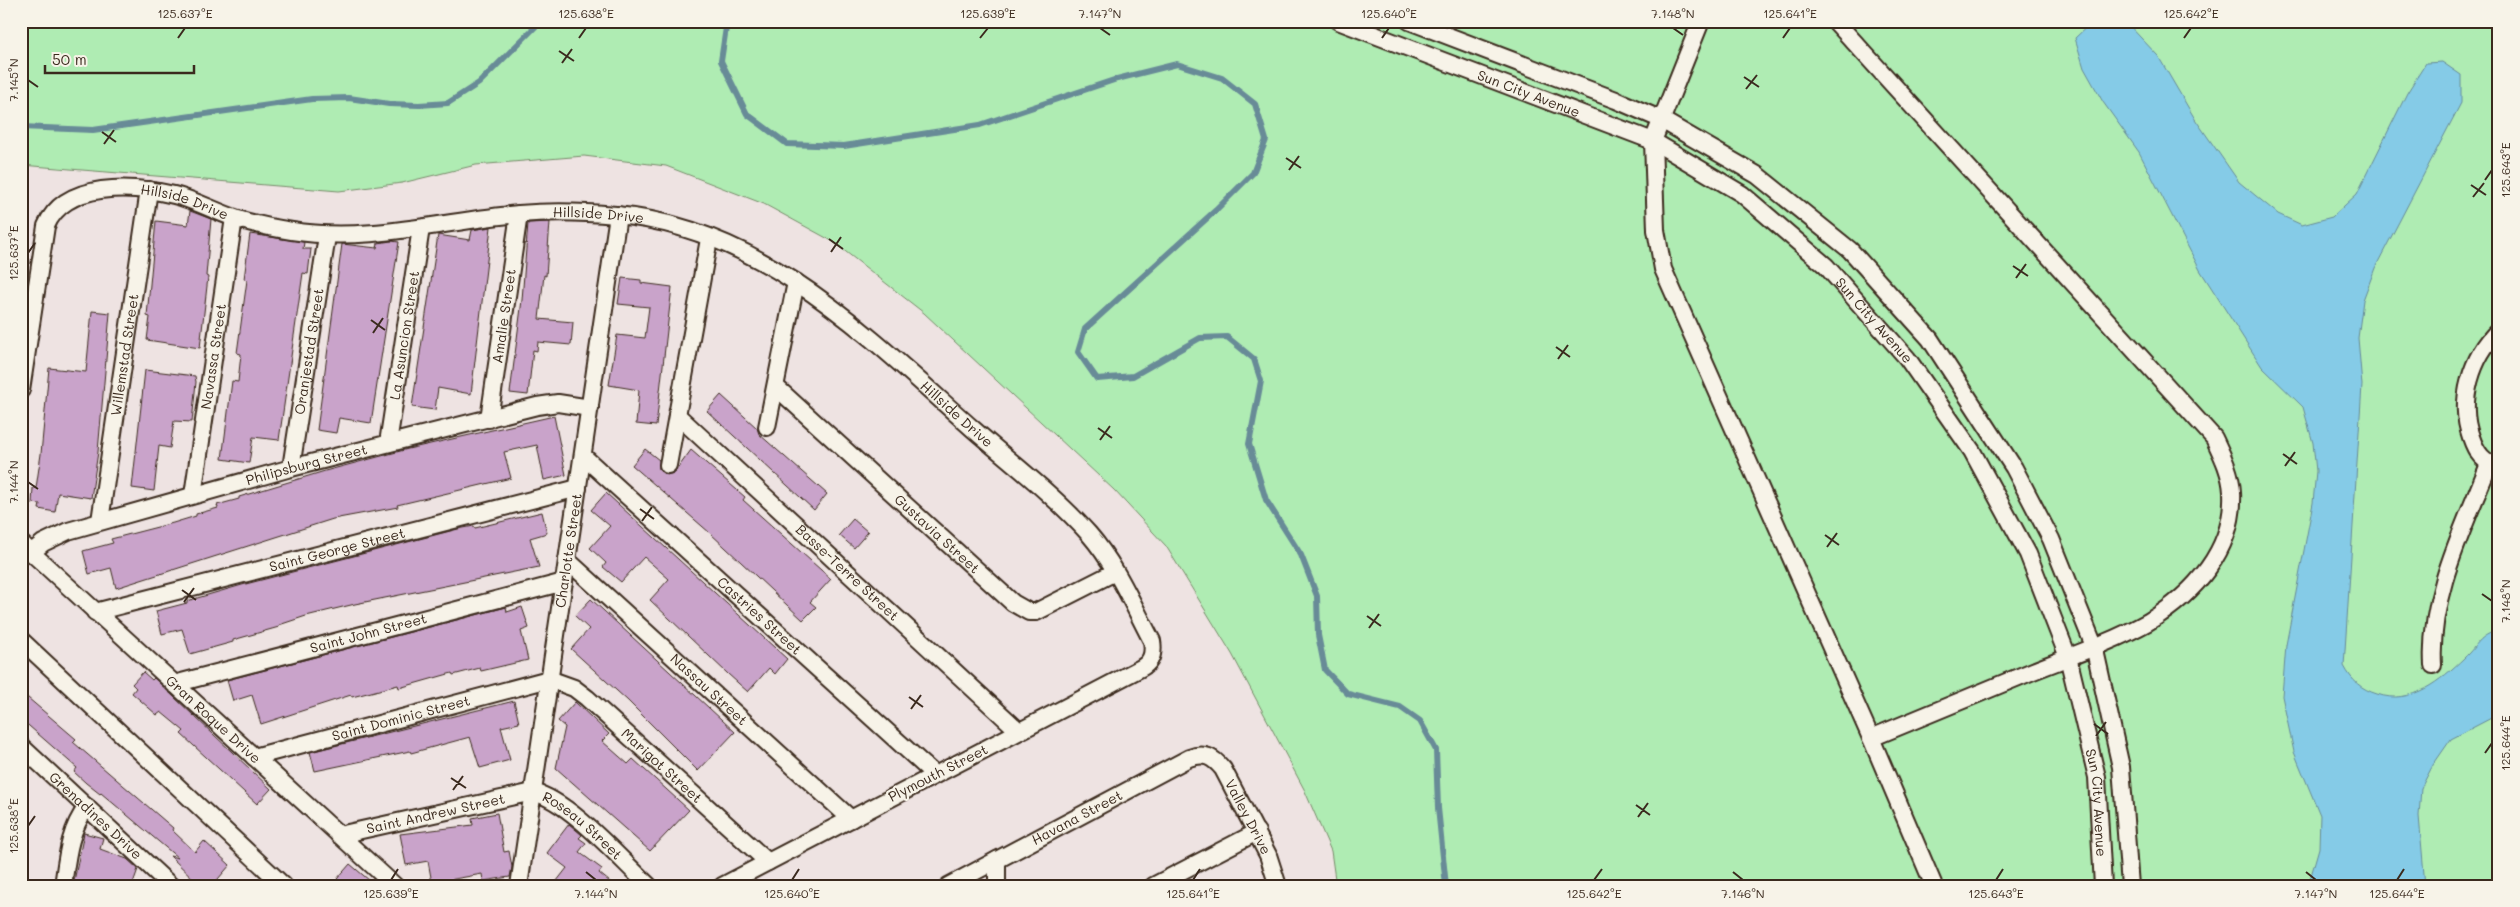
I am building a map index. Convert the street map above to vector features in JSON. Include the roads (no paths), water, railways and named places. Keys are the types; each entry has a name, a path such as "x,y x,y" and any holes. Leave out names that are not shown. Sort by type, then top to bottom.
{"street":[{"name":"Sun City Avenue","path":"1338,21 1653,141 1742,194 1826,266 1907,358 1972,451 2023,545 2068,657 2097,777 2103,886"},
{"name":"Sun City Avenue","path":"1409,21 1616,100 1660,119 1757,175 1850,250 1930,339 2014,468 2051,539 2094,646 2121,767 2130,886"},
{"path":"1701,21 1660,119 1653,141 1656,230 1663,269 1871,738 1934,886"},
{"path":"1835,21 2214,438 2227,464 2232,491 2231,515 2225,540 2211,566 2192,590 2148,622 1871,738"},
{"name":"Hillside Drive","path":"21,390 44,238 50,216 67,200 101,190 149,190 175,195 234,218 266,226 327,236 421,228 519,214 566,212 618,215 654,220 740,251 796,282 832,306 896,360 1090,535 1115,572 1152,641 1152,658"},
{"name":"Willemstad Street","path":"100,521 149,190"},
{"name":"Amalie Street","path":"488,419 519,214"},
{"name":"Charlotte Street","path":"519,886 618,215"},
{"name":"Navassa Street","path":"193,495 234,218"},
{"name":"La Asuncion Street","path":"388,444 421,228"},
{"name":"Oranjestad Street","path":"291,468 327,236"},
{"path":"668,465 710,239"},
{"path":"767,427 796,282"},
{"path":"2433,665 2431,640 2439,596 2494,465 2480,456 2473,444 2467,427 2466,399 2470,377 2481,354 2499,330"},
{"name":"Gustavia Street","path":"776,386 1013,603 1022,608 1036,612 1115,572"},
{"name":"Philipsburg Street","path":"26,548 100,521 193,495 291,468 488,419 558,403 590,408"},
{"name":"Basse-Terre Street","path":"677,415 1019,731"},
{"name":"Castries Street","path":"583,456 935,775"},
{"name":"Saint George Street","path":"95,612 578,488"},
{"name":"Gran Roque Drive","path":"26,548 395,886"},
{"name":"Nassau Street","path":"567,560 851,819"},
{"name":"Saint John Street","path":"174,684 564,582"},
{"path":"21,640 284,886"},
{"name":"Plymouth Street","path":"722,886 1141,668 1152,658"},
{"name":"Saint Dominic Street","path":"254,757 549,679"},
{"name":"Marigot Street","path":"549,679 568,685 587,698 768,862"},
{"name":"Grenadines Drive","path":"21,746 86,807 162,883"},
{"name":"Valley Drive","path":"1208,755 1223,769 1257,832 1268,855 1278,886"},
{"name":"Havana Street","path":"948,886 1190,758 1208,755"},
{"name":"Saint Andrew Street","path":"339,835 533,792"},
{"name":"Roseau Street","path":"533,792 544,795 565,806 649,886"},
{"path":"63,886 71,839 79,816 86,807"},
{"path":"1153,886 1257,832"},
{"path":"997,886 998,860"}],"water":[{"path":"2093,21 2125,21 2158,56 2195,119 2239,182 2278,214 2302,225 2332,217 2357,194 2407,93 2426,63 2442,62 2461,75 2461,103 2375,268 2363,300 2358,338 2362,385 2344,666 2350,676 2366,690 2390,697 2402,697 2425,689 2445,675 2483,638 2499,630 2499,714 2451,739 2433,765 2421,788 2419,816 2425,886 2308,886 2319,848 2320,815 2294,752 2282,696 2286,645 2313,503 2316,471 2313,443 2303,407 2262,367 2200,270 2139,152 2103,102 2084,68 2075,38"}],"waterway":[{"path":"21,127 93,130 312,99 349,98 389,104 419,105 448,103 479,83 541,21"},
{"path":"727,21 721,61 747,114 787,144 844,146 980,125 1117,79 1177,64 1222,78 1255,104 1266,140 1253,173 1216,210 1085,329 1078,352 1097,379 1133,376 1200,338 1227,337 1254,359 1261,381 1249,444 1266,500 1301,555 1317,596 1318,635 1325,670 1348,694 1400,707 1420,721 1436,750 1438,808 1446,886"}]}
